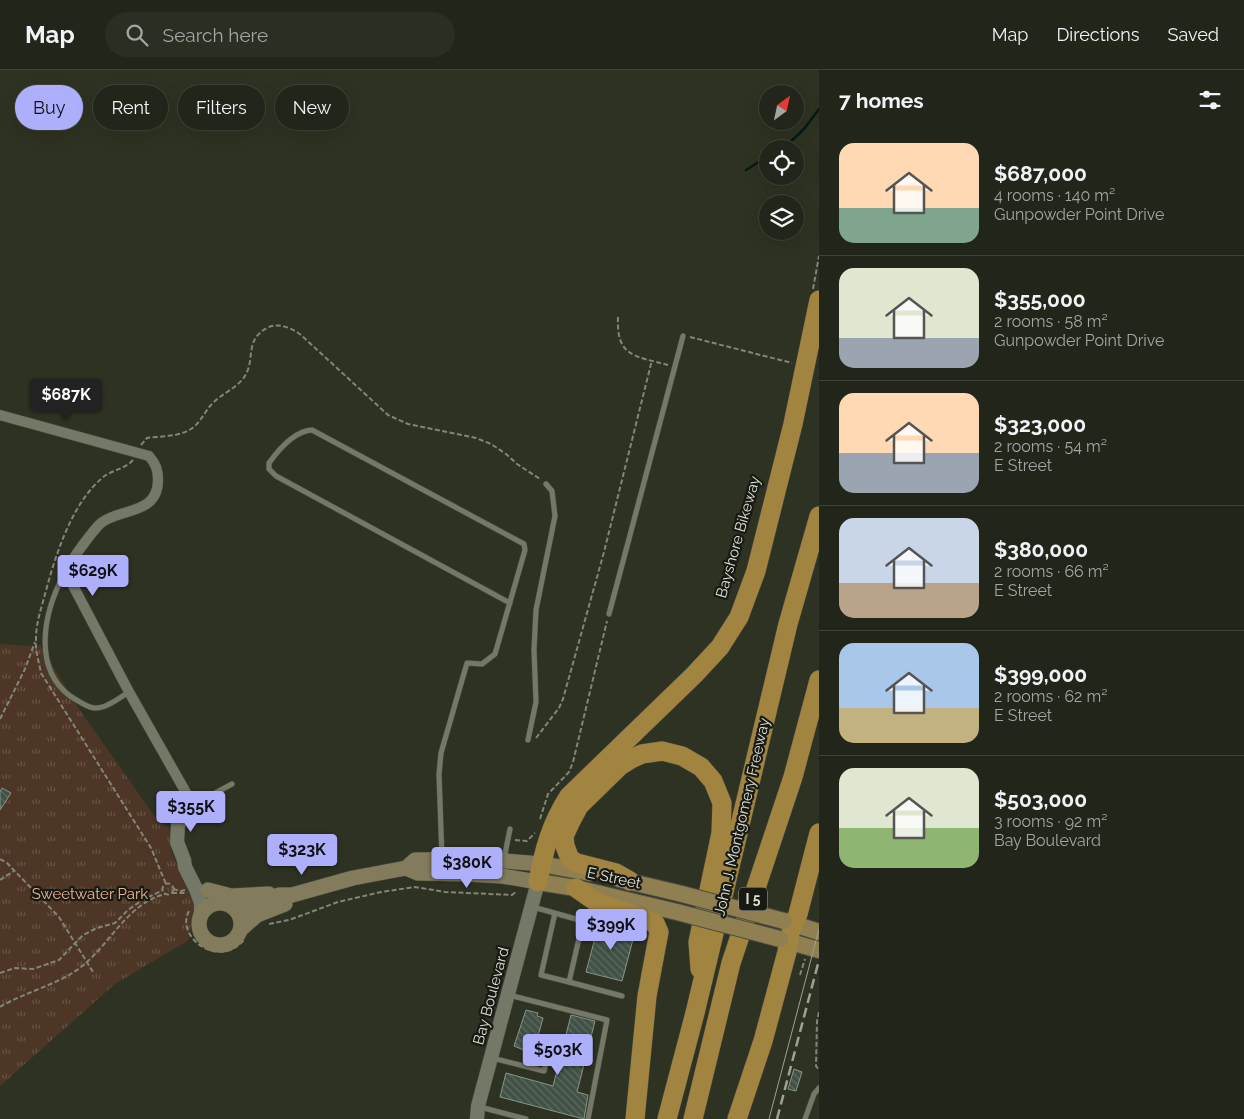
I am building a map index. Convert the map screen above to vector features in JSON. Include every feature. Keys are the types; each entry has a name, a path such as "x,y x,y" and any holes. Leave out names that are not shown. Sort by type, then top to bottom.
{"highway":[{"path":"539,873 547,842 557,815 570,796 694,675 720,646 736,622 756,572 793,424 816,296"},
{"path":"793,424 814,375 819,358"},
{"name":"John J. Montgomery Freeway","path":"667,1119 701,989 784,643 819,516"},
{"name":"John J. Montgomery Freeway","path":"693,1119 731,963 793,777 819,680"},
{"path":"630,881 616,873 577,863 570,859 565,846 564,836 579,806 620,766 642,754 662,752 682,756 700,767 713,781 722,803 721,833 698,942 701,989"},
{"path":"737,1119 763,1040 786,954 786,931 798,914 819,833"},
{"path":"576,888 596,902 655,923 658,932 647,996 635,1119"}],"main road":[{"name":"E Street","path":"229,906 253,906 279,895 292,895 353,878 406,868 414,860 504,860 576,888 677,912 786,931 819,932"},
{"name":"E Street","path":"406,868 418,874 502,876 539,873 630,881 682,894 786,931 812,953"},
{"path":"208,890 231,896 250,896 273,893 307,883 322,886"},
{"name":"E Street","path":"243,933 257,915 285,904 292,895"},
{"path":"211,905 229,906 240,918 243,933 228,943 221,945 212,943 204,938 196,911 211,905"}],"street":[{"path":"0,415 150,456 156,464 158,487 154,496 147,504 138,509 102,522 72,562 69,578 129,692 193,805 187,810 178,825 177,842 184,860 184,868 196,889 201,903 196,911"},
{"path":"184,860 191,866 204,886 229,906"},
{"name":"Bay Boulevard","path":"478,1113 539,873"}],"lane":[{"path":"609,614 683,336"},
{"path":"442,859 439,774 441,753 467,663 482,664 495,654 510,604 525,550 524,544 518,539 312,430 302,430 269,462 270,469 276,476 510,604"},
{"path":"531,741 536,702 534,650 536,610 555,516 552,491 546,484"},
{"path":"69,578 60,582 46,628 46,656 50,670 65,692 93,708 103,707 129,692"},
{"path":"193,805 232,784"},
{"path":"504,860 510,829"},
{"path":"532,906 583,920 568,982"},
{"path":"555,913 541,975 622,996"},
{"path":"508,995 607,1020 588,1119"},
{"path":"492,1058 544,1071 550,1047"},
{"path":"805,1119 814,1094 819,1088"},
{"path":"478,1113 526,1119"}],"path":[{"path":"816,296 819,256"},
{"path":"618,317 619,338 622,346 630,353 675,367"},
{"path":"0,719 25,669 35,640 52,567 73,516 100,480 106,475 126,467 138,454 143,442 147,438 185,432 198,424 211,405 244,377 248,370 252,345 260,332 276,325 286,326 302,335 388,415 408,424 461,434 491,444 546,484"},
{"path":"683,336 792,363"},
{"path":"531,741 559,708 563,699 604,552 652,360"},
{"path":"540,821 548,794 569,772 573,762 609,614"},
{"path":"35,640 42,673 151,848 166,884 170,885 173,889 189,892"},
{"path":"508,840 527,840 537,830"},
{"path":"0,859 7,863 59,917 93,972"},
{"path":"0,880 14,871"},
{"path":"0,972 15,968 33,969 59,960 83,935 97,928 115,923 141,901 162,890 166,884"},
{"path":"266,924 289,920 338,902 381,892 424,888 445,892 512,895 519,890"},
{"path":"172,893 173,889"},
{"path":"162,890 165,894"},
{"path":"0,1007 23,994 60,980 87,963 130,915 152,899 165,894 189,892"},
{"path":"189,892 191,898"},
{"path":"196,911 187,915 187,925 195,942 210,951 228,951 236,947 243,933"},
{"path":"800,975 812,953"},
{"path":"819,1012 816,1048 816,1066 819,1070"}],"green space":[{"name":"Sweetwater Park","path":"0,644 40,645 79,709 158,821 169,828 172,853 196,908 189,940 115,984 0,1086"}],"building":[{"path":"2,788 11,793 0,810 0,792"},
{"path":"600,919 635,932 622,981 586,972"},
{"path":"526,1010 538,1013 537,1016 543,1018 533,1054 514,1046"},
{"path":"571,1015 595,1021 577,1092 588,1095 584,1119 500,1097 506,1073 553,1086"},
{"path":"794,1069 802,1072 796,1091 788,1089"}],"waterway":[{"path":"792,140 804,129 819,109"},
{"path":"746,170 759,163"}],"tram line":[{"path":"769,1119 819,929"}],"railway":[{"path":"777,1119 819,960"}]}
